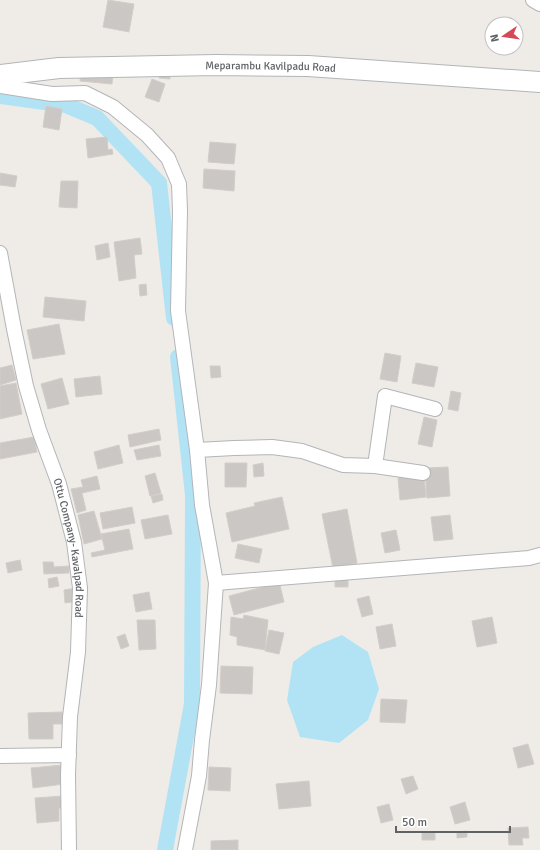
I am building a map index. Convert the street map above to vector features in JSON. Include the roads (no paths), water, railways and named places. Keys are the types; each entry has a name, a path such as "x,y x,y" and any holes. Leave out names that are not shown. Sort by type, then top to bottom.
{"main road":[{"name":"Meparambu Kavilpadu Road","path":"0,75 58,68 216,65 308,66 540,82"}],"street":[{"path":"533,0 540,4"},
{"path":"0,86 52,94 86,93 113,106 147,135 168,158 179,184 180,211 178,311 197,450 202,505 216,583 209,685 199,776 185,850"},
{"name":"Ottu Company- Kavalpad Road","path":"0,253 26,386 39,430 59,484 74,542 80,588 78,652 70,717 68,775 69,850"},
{"path":"375,466 385,396 435,409"},
{"path":"197,450 272,447 302,451 343,465 375,466 423,473"},
{"path":"216,583 529,558 540,555"},
{"path":"0,756 69,755"}],"water":[{"path":"342,635 368,652 379,689 368,720 339,743 300,737 287,700 293,662 313,647"}],"waterway":[{"path":"0,96 66,105 97,118 159,183 174,318"},
{"path":"165,850 192,704 193,495 178,357"}]}
